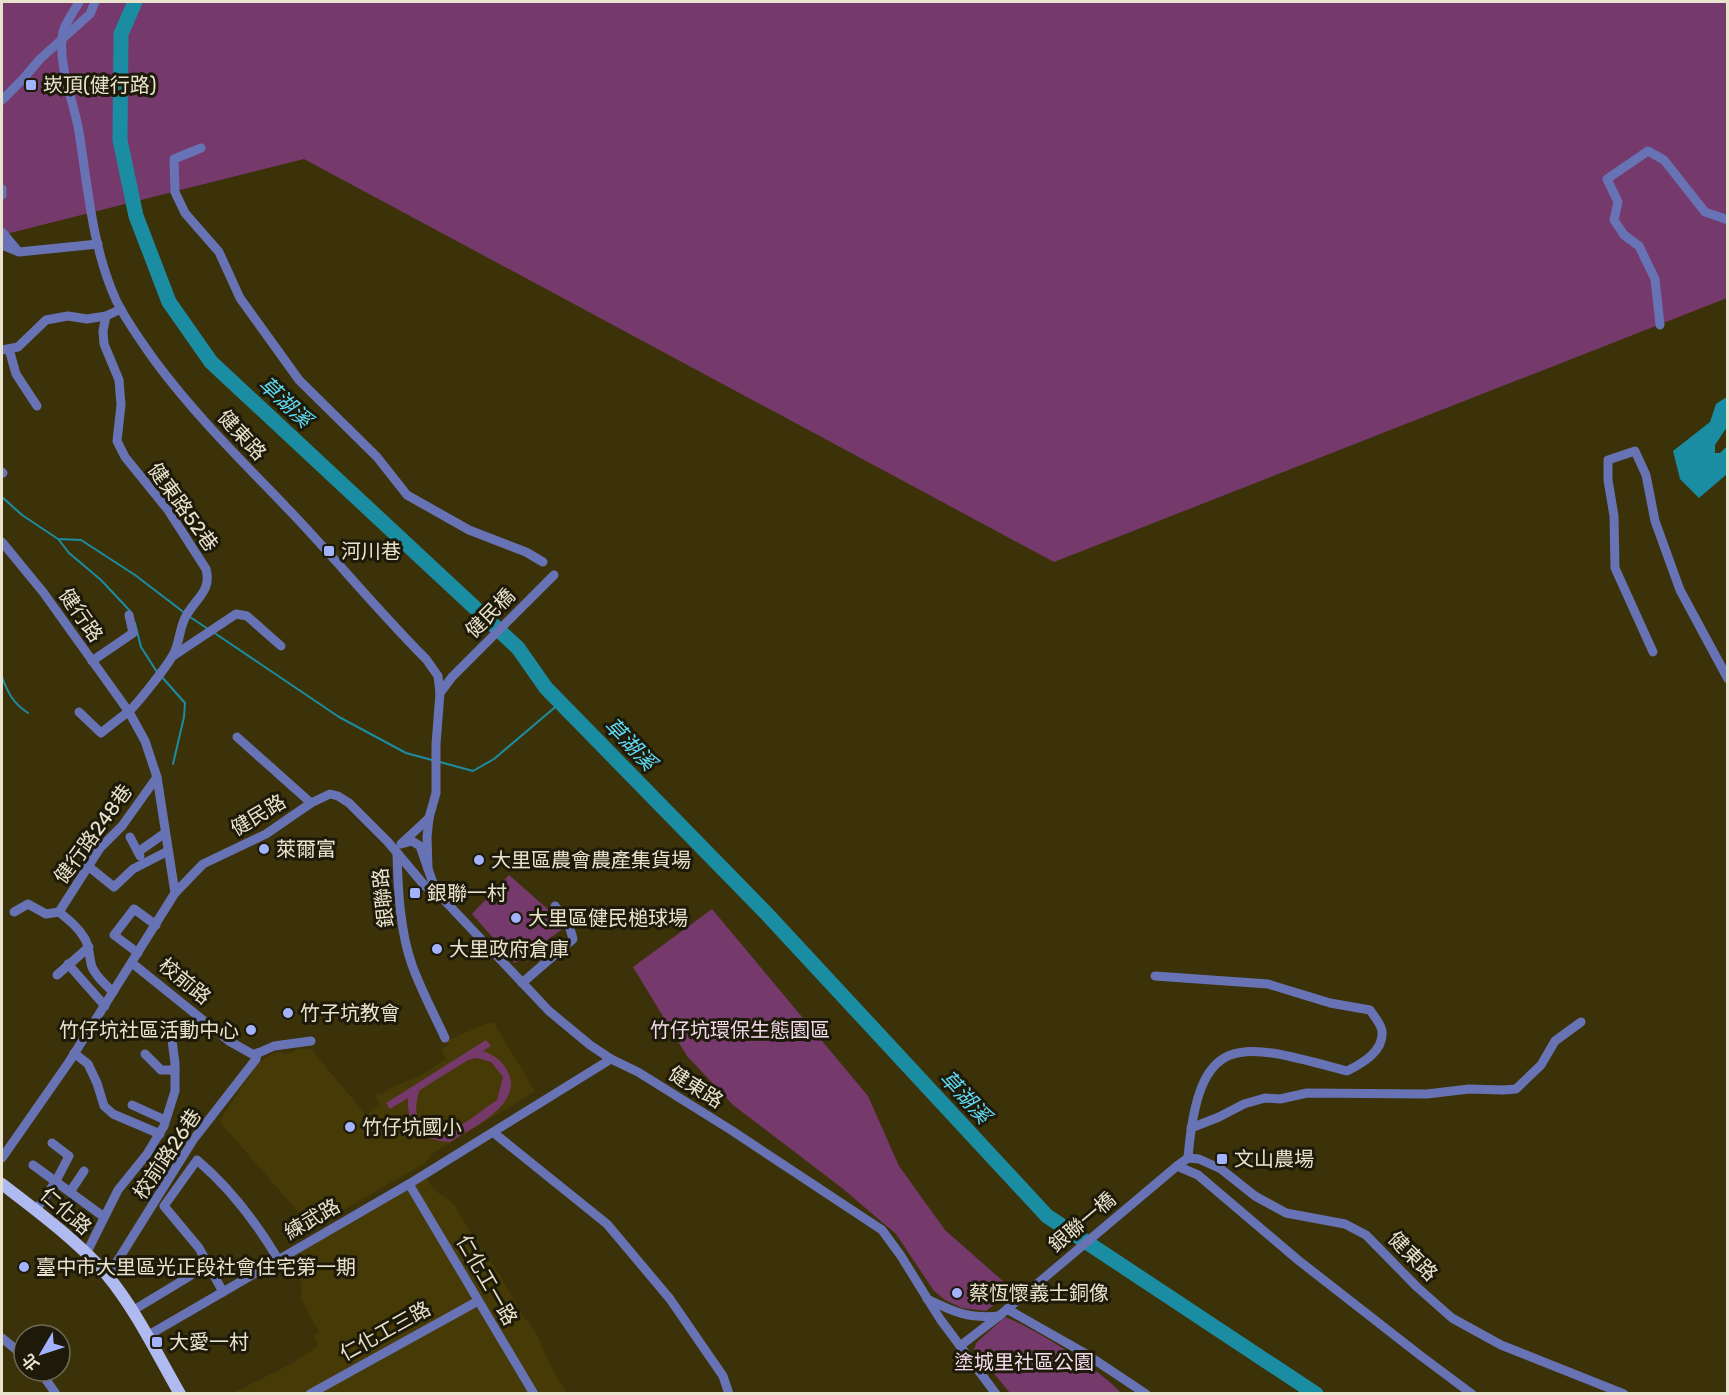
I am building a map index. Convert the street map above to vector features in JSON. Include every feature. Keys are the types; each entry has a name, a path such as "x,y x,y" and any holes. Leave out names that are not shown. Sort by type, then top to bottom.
{"main road":[{"name":"仁化路","path":"2,1184 36,1210 108,1276 132,1311 180,1394"}],"street":[{"path":"62,38 65,26 79,2"},
{"path":"2,100 62,38 90,14 95,2"},
{"name":"健東路","path":"62,38 64,65 76,116 98,244 108,279 121,309 166,375 219,438 296,517 426,659 438,676 440,693 436,793 429,818 426,850 428,869"},
{"path":"201,148 174,159 175,192 185,213 219,252 240,298 299,380 377,457 407,495 469,530 526,552 543,562"},
{"path":"1659,325 1655,279 1639,246 1624,235 1614,220 1618,202 1607,179 1648,151 1664,160 1705,212 1728,220"},
{"path":"2,189 2,195"},
{"path":"2,232 19,252"},
{"path":"2,245 19,252 98,244"},
{"path":"37,406 16,374 5,350 18,347 46,320 68,316 87,319 106,316 121,309"},
{"name":"健東路52巷","path":"106,316 103,331 104,344 119,380 121,405 117,441 125,457 168,510 206,569 209,580 206,589 193,604 184,620 181,637 173,656"},
{"path":"1653,652 1615,568 1614,516 1608,480 1608,460 1635,451 1646,475 1655,521 1680,590 1728,679"},
{"name":"健行路","path":"2,543 43,592 129,712 145,741 157,777 175,893"},
{"name":"健民橋","path":"440,693 452,677 554,575"},
{"path":"79,712 101,733 129,712 173,656 236,614 247,616 281,646"},
{"path":"92,661 133,633 129,615"},
{"path":"237,737 311,803"},
{"name":"健行路248巷","path":"59,912 100,849 122,826 157,777"},
{"name":"健民路","path":"2,1158 105,1006 175,893 203,864 266,834 311,803 330,794 349,803 400,857"},
{"path":"380,835 390,838 404,840 408,841 416,842 422,852 413,863 400,857 398,848 404,840 429,818"},
{"path":"138,852 165,833"},
{"path":"130,837 143,864"},
{"path":"88,866 114,886 133,869 168,851"},
{"name":"健東路","path":"422,852 434,886 446,902 559,1021 611,1059 639,1072 692,1105 876,1225 889,1239 926,1299 996,1394"},
{"name":"健東路","path":"400,857 425,886 446,902"},
{"name":"銀聯路","path":"400,857 399,895 410,956 445,1038"},
{"path":"14,912 28,904 46,914 59,912 70,920 85,938 92,966 113,992"},
{"path":"522,983 573,939 569,925 555,906"},
{"path":"138,953 114,935 134,909 156,926"},
{"path":"57,975 89,947"},
{"name":"校前路","path":"132,963 229,1041 248,1053 254,1055 257,1053"},
{"path":"68,964 105,1006"},
{"path":"1155,976 1268,984 1330,1003 1370,1011 1382,1028 1381,1043 1376,1051 1359,1065 1347,1071 1301,1059 1246,1050 1230,1054 1215,1063 1202,1085 1194,1113 1188,1158 1177,1166"},
{"path":"1191,1128 1219,1118 1244,1104 1265,1098 1280,1099 1307,1093 1427,1094 1468,1089 1516,1089 1541,1065 1555,1041 1581,1022"},
{"path":"86,1254 118,1190 147,1155 160,1134 175,1090 170,1025"},
{"path":"257,1053 274,1046 311,1041"},
{"path":"74,1053 88,1064 104,1106 113,1114 160,1134"},
{"name":"校前路26巷","path":"108,1276 193,1140 256,1059 257,1053"},
{"path":"145,1054 161,1070 175,1070"},
{"name":"練武路","path":"147,1336 409,1184 611,1059"},
{"path":"132,1105 165,1120"},
{"path":"494,1133 607,1224 670,1299 723,1376 729,1394"},
{"path":"36,1210 56,1181 69,1156 52,1143"},
{"name":"健東路","path":"1188,1158 1199,1159 1221,1169 1254,1196 1286,1213 1345,1224 1366,1235 1417,1287 1452,1318 1501,1345 1624,1394"},
{"path":"223,1292 199,1248 164,1206 197,1160 220,1180 262,1233 278,1259"},
{"path":"33,1165 104,1217"},
{"path":"1177,1166 1198,1175 1298,1260 1472,1394"},
{"name":"銀聯一橋","path":"1009,1307 1177,1166"},
{"path":"70,1192 84,1171"},
{"name":"仁化工一路","path":"409,1184 534,1394"},
{"path":"132,1311 190,1276"},
{"path":"926,1299 966,1316 980,1318 999,1316"},
{"name":"仁化工三路","path":"310,1394 478,1301"},
{"path":"960,1346 1009,1307 1096,1360 1146,1394"}],"shaded area":[{"name":"竹仔坑國小","path":"488,1023 494,1023 535,1091 432,1154 425,1163 312,1228 219,1121 258,1063 273,1053 282,1051 284,1055 299,1049 311,1049 366,1115 380,1104 375,1097 379,1093 381,1095 390,1088 422,1075 446,1059 441,1049 448,1045 446,1041"},
{"path":"427,1178 433,1189 454,1204 484,1256 495,1267 523,1316 535,1331 554,1373 567,1393 231,1394 291,1364 318,1346 314,1336 319,1332 301,1299 302,1284 288,1258"}],"green space":[{"path":"2,2 1727,2 1727,298 1054,562 304,159 2,235"},
{"name":"大里區健民槌球場","path":"509,875 551,912 564,928 515,963 472,914"},
{"name":"竹仔坑環保生態園區","path":"712,909 868,1096 899,1166 945,1230 1013,1290 986,1311 962,1308 945,1300 934,1291 896,1234 842,1188 733,1105 687,1056 633,967"},
{"path":"486,1040 491,1046 483,1051 504,1065 511,1084 509,1094 493,1114 450,1142 431,1139 418,1130 410,1117 408,1098 390,1109 386,1103","holes":["477,1058 491,1062 503,1077 497,1100 450,1131 434,1131 420,1122 416,1106 420,1090 468,1060"]},
{"name":"塗城里社區公園","path":"1005,1317 1033,1330 1066,1350 1099,1373 1121,1393 1010,1393 974,1349 977,1342"}],"water":[{"path":"1727,399 1727,427 1715,445 1715,453 1720,453 1727,446 1727,474 1699,498 1680,479 1673,451 1710,422 1716,404"}],"waterway":[{"name":"草湖溪","path":"135,2 121,34 120,140 136,216 169,302 211,362 518,648 546,688 767,914 1047,1216 1316,1394"},
{"path":"2,497 22,515 58,539 81,540 135,575 186,614"},
{"path":"59,540 69,553 101,580 131,612"},
{"path":"190,617 208,629"},
{"path":"135,623 141,647 157,672"},
{"path":"213,632 339,717 406,753 432,760"},
{"path":"161,676 185,703 173,764"},
{"path":"2,677 12,697 28,713"},
{"path":"440,762 473,771 494,759 560,703"}],"place":[{"name":"崁頂(健行路)","path":"31,85"},
{"name":"河川巷","path":"329,551"},
{"name":"萊爾富","path":"264,849"},
{"name":"大里區農會農產集貨場","path":"479,860"},
{"name":"銀聯一村","path":"415,893"},
{"name":"大里區健民槌球場","path":"516,918"},
{"name":"大里政府倉庫","path":"437,949"},
{"name":"竹子坑教會","path":"288,1013"},
{"name":"竹仔坑社區活動中心","path":"251,1030"},
{"name":"竹仔坑國小","path":"350,1127"},
{"name":"文山農場","path":"1222,1159"},
{"name":"臺中市大里區光正段社會住宅第一期","path":"24,1267"},
{"name":"蔡恆懷義士銅像","path":"957,1293"},
{"name":"大愛一村","path":"157,1342"}]}
